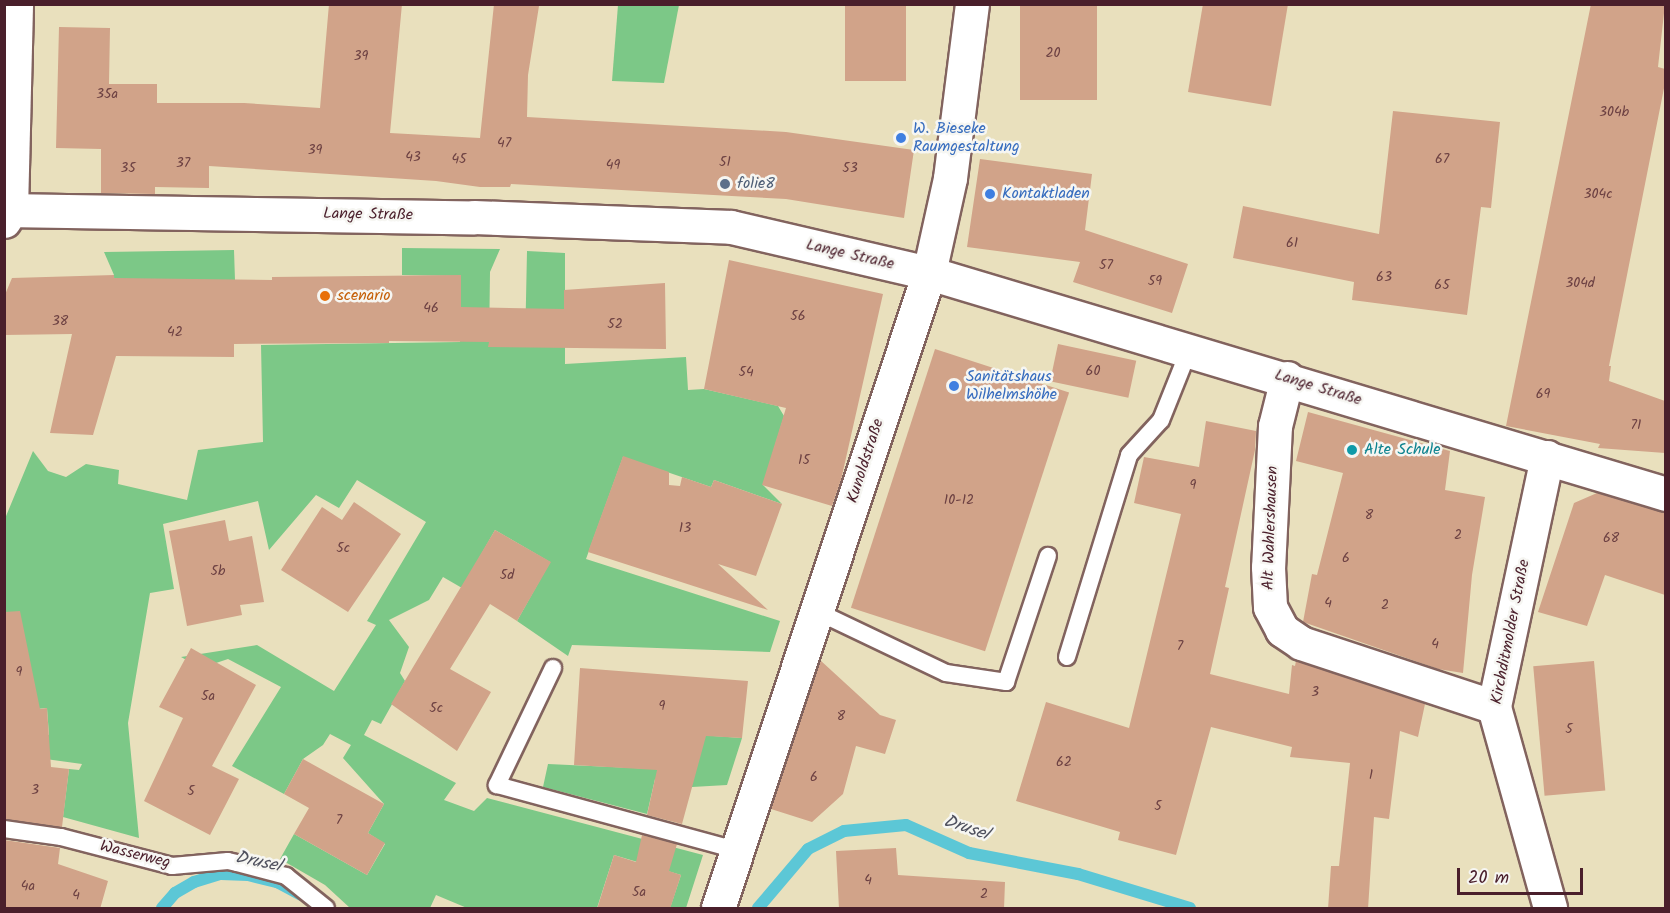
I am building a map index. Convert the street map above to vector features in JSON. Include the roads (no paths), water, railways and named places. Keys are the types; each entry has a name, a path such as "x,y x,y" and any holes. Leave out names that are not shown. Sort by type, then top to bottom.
{"street":[{"path":"7,214 16,4"},
{"name":"Kunoldstraße","path":"718,909 929,273 950,177 972,4"},
{"name":"Lange Straße","path":"7,214 474,217 731,227 929,273 1287,378 1665,494"},
{"name":"Alt Wahlershausen","path":"1287,378 1275,426 1268,567 1270,607 1282,630 1301,644 1494,706"},
{"name":"Kirchditmolder Straße","path":"1547,458 1494,706 1550,909"}],"lane":[{"path":"1067,657 1129,455 1161,420 1190,350"},
{"path":"816,611 946,673 1006,682 1048,556"},
{"path":"553,668 497,785 736,850"},
{"name":"Wasserweg","path":"4,829 61,837 172,866 228,861 237,863 286,876 326,909"}],"waterway":[{"name":"Drusel","path":"758,908 808,849 844,831 906,825 969,853 1078,874 1190,908"},
{"name":"Drusel","path":"162,908 175,893 194,882 221,874 248,875 277,882 301,895"}],"place":[{"name":"W. Bieseke Raumgestaltung","path":"901,138"},
{"name":"folie8","path":"725,184"},
{"name":"Kontaktladen","path":"990,194"},
{"name":"scenario","path":"325,296"},
{"name":"Sanitätshaus Wilhelmshöhe","path":"954,386"},
{"name":"Alte Schule","path":"1352,450"}]}
